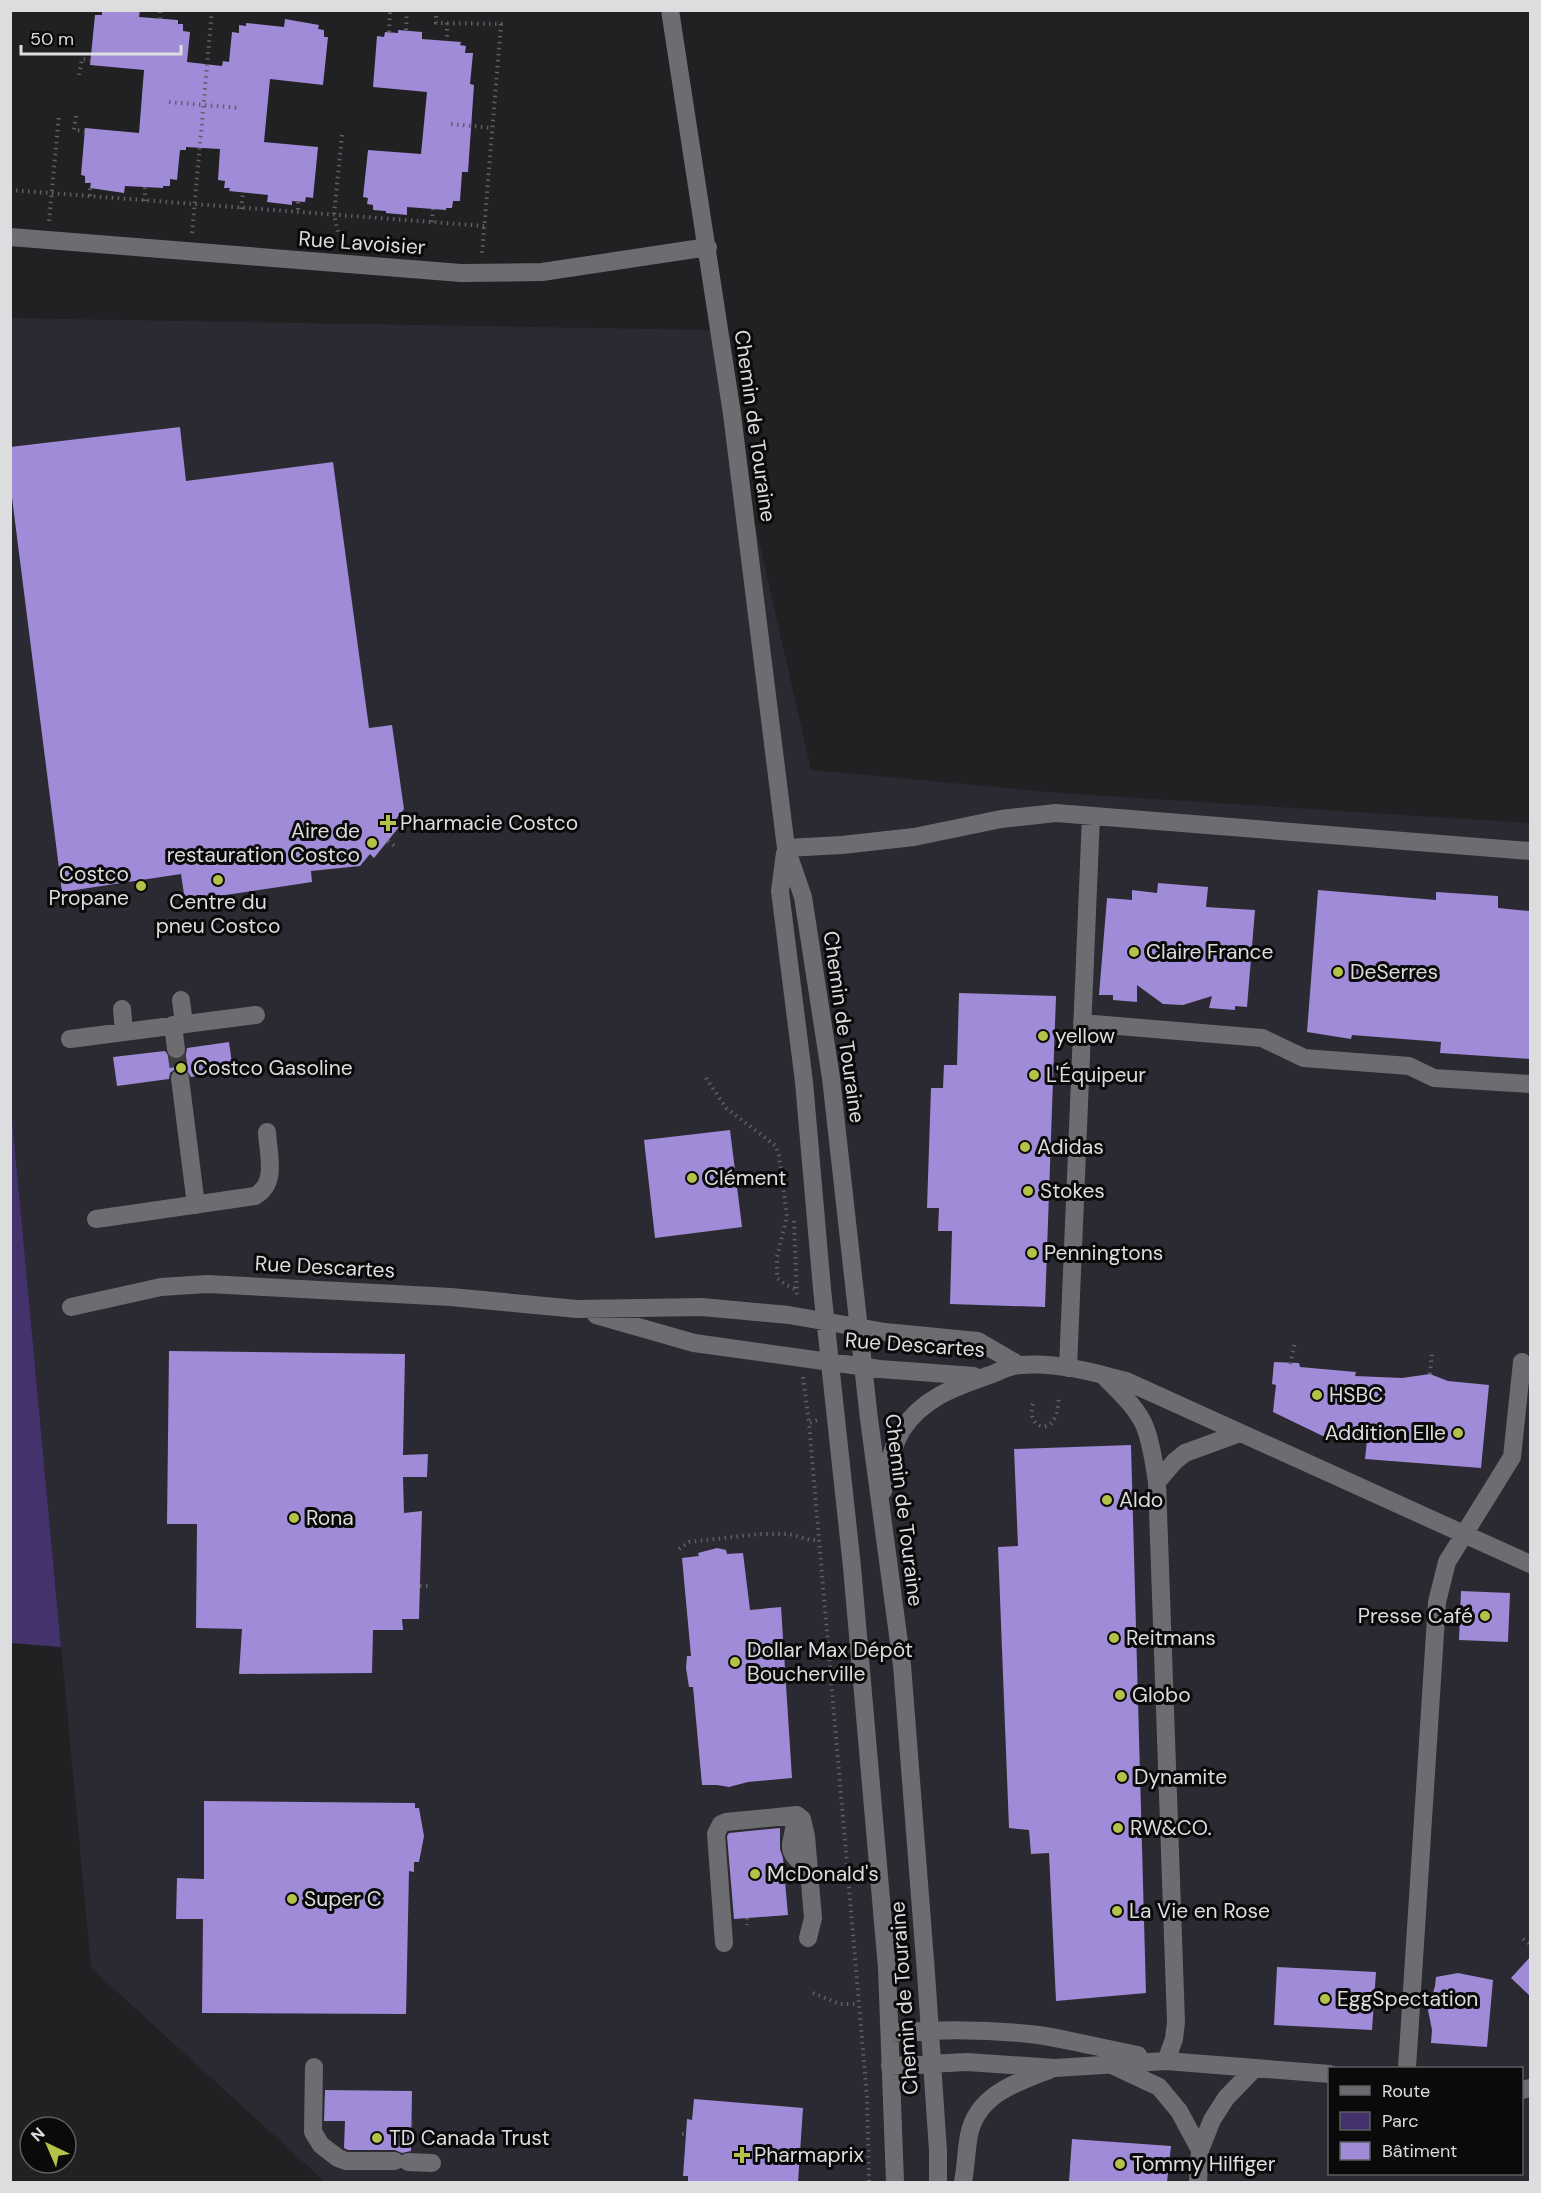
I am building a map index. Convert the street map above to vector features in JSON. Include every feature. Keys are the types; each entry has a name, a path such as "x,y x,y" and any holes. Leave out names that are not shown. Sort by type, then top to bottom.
{"street":[{"name":"Chemin de Touraine","path":"670,10 732,414 786,848 803,897 825,1044 858,1328 902,1665 930,2030 938,2182"},
{"name":"Rue Lavoisier","path":"10,237 461,273 552,271 708,247"},
{"path":"786,848 842,845 914,837 1001,819 1056,813 1530,851"},
{"path":"1068,1368 1091,816"},
{"name":"Chemin de Touraine","path":"786,848 780,891 804,1082 852,1567 887,1968 895,2182"},
{"path":"176,1049 182,1000"},
{"path":"122,1009 124,1032"},
{"path":"70,1039 255,1015"},
{"path":"1082,1023 1263,1038 1304,1058 1409,1066 1434,1078 1530,1084"},
{"path":"180,1078 196,1205"},
{"path":"96,1219 247,1198 262,1192 270,1179 267,1132"},
{"name":"Rue Descartes","path":"71,1307 160,1287 207,1284 451,1297 577,1309 702,1307 789,1315 885,1332 978,1341 1019,1365"},
{"name":"Rue Descartes","path":"577,1309 694,1343 896,1371 985,1377 1019,1365"},
{"path":"1407,2067 1437,1602 1447,1562 1512,1457 1522,1362"},
{"path":"1019,1365 1068,1368 1126,1381 1530,1564"},
{"path":"1102,1375 1131,1404 1144,1425 1151,1447 1157,1482 1176,2022 1174,2039 1166,2061"},
{"path":"880,1503 896,1443 911,1419 929,1401 941,1394 954,1387 985,1377"},
{"path":"1157,1482 1175,1461 1185,1454 1240,1432"},
{"path":"724,1943 717,1829 726,1822 789,1815 797,1815 805,1826 813,1918 808,1938"},
{"path":"890,2033 930,2030 1038,2035 1166,2061 1328,2074"},
{"path":"890,2066 932,2062 967,2062 1054,2068 1166,2061"},
{"path":"1109,2064 1159,2087 1179,2111 1200,2150"},
{"path":"314,2067 313,2132 321,2145 346,2161 432,2163"},
{"path":"963,2182 969,2133 978,2111 995,2094 1017,2082 1054,2068"},
{"path":"1198,2182 1200,2150 1212,2120 1226,2098 1255,2068"}],"path":[{"path":"160,10 160,19"},
{"path":"192,233 212,10"},
{"path":"389,32 390,10"},
{"path":"406,30 407,10"},
{"path":"436,10 436,22 501,24 482,254"},
{"path":"447,23 447,41"},
{"path":"79,75 82,59 91,60"},
{"path":"169,102 240,108"},
{"path":"49,222 59,115"},
{"path":"76,116 74,130 85,131"},
{"path":"451,124 492,128"},
{"path":"342,135 334,215 338,232 348,244"},
{"path":"145,187 145,201"},
{"path":"90,188 90,196"},
{"path":"10,190 484,226"},
{"path":"114,192 114,199"},
{"path":"241,209 243,193"},
{"path":"298,202 298,212"},
{"path":"274,203 275,211"},
{"path":"432,222 433,209"},
{"path":"372,218 373,210"},
{"path":"397,214 397,220"},
{"path":"388,841 398,848"},
{"path":"706,1078 726,1108 776,1146 787,1216 777,1257 777,1278 786,1286 796,1290"},
{"path":"1290,1364 1295,1343"},
{"path":"1430,1374 1431,1353"},
{"path":"1033,1404 1030,1411 1032,1419 1036,1424 1048,1425 1056,1416 1059,1397"},
{"name":"Chemin de Touraine","path":"817,1420 809,1423 867,2097 869,2182"},
{"path":"679,1549 689,1542 760,1534 789,1534 818,1540"},
{"path":"420,1586 429,1586"},
{"path":"747,1918 747,1925"},
{"path":"1523,1939 1530,1944"},
{"path":"856,1978 862,1977"},
{"path":"813,1993 840,2004 858,2004"},
{"path":"411,2123 417,2123"}],"shaded area":[{"path":"10,318 711,330 811,770 1060,793 1530,823 1530,2182 325,2182 91,1968 11,1107"}],"green space":[{"path":"11,1107 61,1647 11,1643"}],"building":[{"path":"102,10 140,10 139,17 178,20 178,24 183,24 183,31 190,32 187,62 222,66 223,61 229,62 232,32 239,33 239,25 246,26 246,23 284,27 285,19 319,25 318,29 324,30 324,37 328,37 323,85 270,79 264,142 318,147 313,198 306,197 305,202 292,201 292,205 267,202 268,195 229,191 230,188 224,188 225,181 218,180 220,149 186,147 186,150 180,150 177,180 170,179 170,186 163,186 163,188 125,186 124,193 90,188 91,183 85,183 85,176 81,175 85,128 139,133 144,70 90,65 95,15 102,15"},
{"path":"398,30 422,32 422,39 461,42 460,45 466,46 465,53 473,53 470,84 474,85 468,172 462,172 460,201 453,201 452,208 446,208 446,210 407,207 407,215 386,213 386,211 373,210 373,205 367,204 368,198 363,197 368,150 421,154 427,92 373,87 377,36 384,37 385,32 398,33"},
{"path":"180,427 186,481 333,462 369,728 392,725 404,809 394,822 399,827 374,858 370,854 360,866 311,871 312,882 185,901 181,874 62,892 10,482 10,447"},
{"path":"1158,883 1208,887 1206,907 1255,910 1247,1007 1235,1006 1235,1010 1209,1008 1212,996 1183,1005 1163,1004 1137,985 1137,1002 1113,1000 1113,995 1099,995 1107,898 1132,900 1132,890 1157,893"},
{"path":"1318,890 1436,900 1436,892 1498,896 1498,908 1530,911 1530,1059 1440,1053 1441,1042 1352,1035 1351,1039 1307,1032"},
{"path":"959,993 1056,996 1045,1307 950,1304 952,1231 938,1231 939,1208 927,1208 931,1088 943,1088 944,1065 957,1065"},
{"path":"229,1042 233,1071 191,1077 185,1068 178,1067 170,1073 169,1079 117,1086 113,1057 165,1051 171,1059 178,1060 186,1054 187,1048"},
{"name":"Clément","path":"730,1130 742,1227 655,1238 644,1140"},
{"name":"Rona","path":"169,1351 405,1354 403,1455 428,1454 427,1477 403,1477 404,1513 422,1511 419,1619 402,1619 403,1630 373,1630 372,1673 239,1674 242,1629 196,1628 197,1524 167,1524"},
{"path":"1274,1362 1299,1363 1300,1367 1356,1372 1355,1376 1402,1378 1430,1374 1448,1381 1489,1385 1481,1468 1365,1459 1367,1440 1329,1439 1273,1412 1276,1385 1272,1384"},
{"path":"1131,1445 1146,1993 1056,2001 1049,1853 1031,1854 1029,1830 1009,1828 998,1547 1018,1546 1014,1449"},
{"name":"Dollar Max Dépôt Boucherville","path":"717,1548 726,1550 727,1554 743,1553 750,1610 781,1607 792,1778 748,1782 729,1787 702,1785 693,1687 689,1687 686,1668 687,1656 691,1656 682,1558 699,1556 698,1553"},
{"name":"Presse Café","path":"1461,1591 1510,1593 1508,1642 1459,1640"},
{"name":"Super C","path":"204,1801 415,1803 415,1808 419,1808 424,1836 419,1862 414,1862 414,1872 409,1871 406,2014 202,2013 203,1919 176,1919 177,1878 204,1879"},
{"name":"McDonald's","path":"780,1828 780,1849 783,1858 788,1915 734,1919 727,1836 729,1833"},
{"path":"1530,1957 1530,1996 1511,1978"},
{"name":"EggSpectation","path":"1277,1967 1376,1972 1372,2030 1274,2025"},
{"path":"1458,1973 1493,1980 1487,2047 1431,2043 1432,2030 1428,2010 1436,1977"},
{"name":"TD Canada Trust","path":"325,2090 412,2091 411,2151 402,2153 395,2150 348,2150 344,2148 345,2121 324,2121"},
{"name":"Pharmaprix","path":"694,2099 803,2108 798,2182 688,2182 688,2176 683,2176 687,2119 692,2120"},
{"name":"Tommy Hilfiger","path":"1072,2139 1171,2146 1167,2182 1069,2182"}],"tunnel":[{"path":"176,1049 180,1078"}],"place":[{"name":"Pharmacie Costco","path":"388,823"},
{"name":"Aire de restauration Costco","path":"372,843"},
{"name":"Centre du pneu Costco","path":"218,880"},
{"name":"Costco Propane","path":"141,886"},
{"name":"Claire France","path":"1134,952"},
{"name":"DeSerres","path":"1338,972"},
{"name":"yellow","path":"1043,1036"},
{"name":"Costco Gasoline","path":"181,1068"},
{"name":"L'Équipeur","path":"1034,1075"},
{"name":"Adidas","path":"1025,1147"},
{"name":"Clément","path":"692,1178"},
{"name":"Stokes","path":"1028,1191"},
{"name":"Penningtons","path":"1032,1253"},
{"name":"HSBC","path":"1317,1395"},
{"name":"Addition Elle","path":"1458,1433"},
{"name":"Aldo","path":"1107,1500"},
{"name":"Rona","path":"294,1518"},
{"name":"Presse Café","path":"1485,1616"},
{"name":"Reitmans","path":"1114,1638"},
{"name":"Dollar Max Dépôt Boucherville","path":"735,1662"},
{"name":"Globo","path":"1120,1695"},
{"name":"Dynamite","path":"1122,1777"},
{"name":"RW&CO.","path":"1118,1828"},
{"name":"McDonald's","path":"755,1874"},
{"name":"Super C","path":"292,1899"},
{"name":"La Vie en Rose","path":"1117,1911"},
{"name":"EggSpectation","path":"1325,1999"},
{"name":"TD Canada Trust","path":"377,2138"},
{"name":"Pharmaprix","path":"742,2155"},
{"name":"Tommy Hilfiger","path":"1120,2164"}]}
